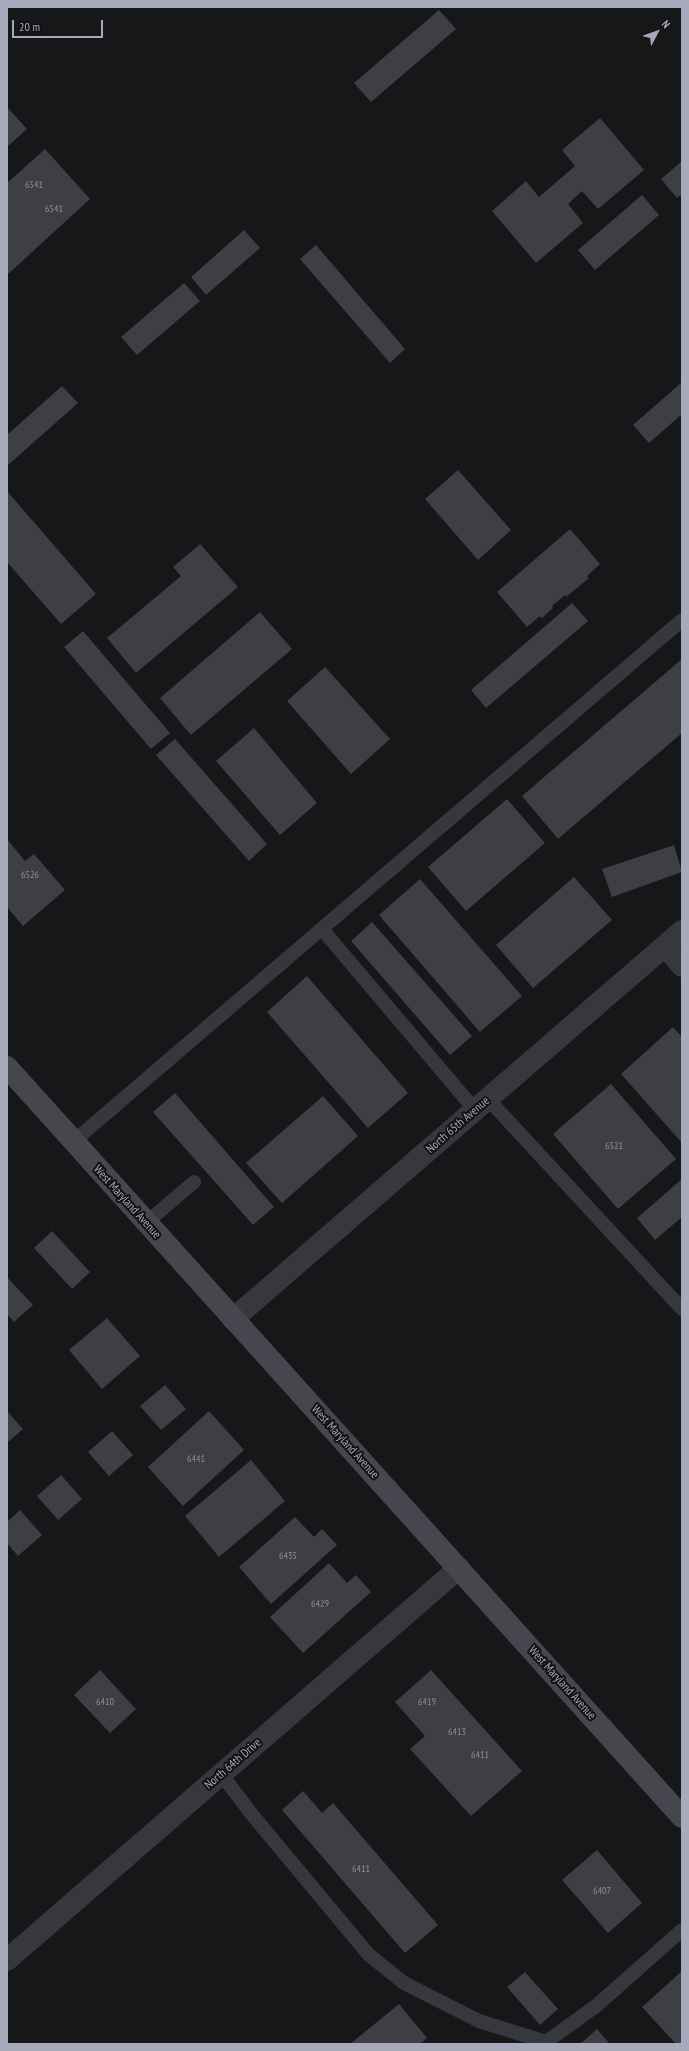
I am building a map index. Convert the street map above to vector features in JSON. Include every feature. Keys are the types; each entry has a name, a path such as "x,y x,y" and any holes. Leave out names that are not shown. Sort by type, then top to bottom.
{"street":[{"name":"North 65th Avenue","path":"233,1319 682,931"},
{"path":"665,946 682,966"},
{"name":"West Maryland Avenue","path":"7,1067 682,1817"},
{"name":"North 64th Drive","path":"7,1960 459,1568"}],"lane":[{"path":"74,1141 682,620"},
{"path":"322,929 482,1104 682,1309"},
{"path":"146,1223 194,1182"},
{"path":"221,1774 254,1817 369,1955 404,1983 478,2021 546,2042 596,2006 682,1930"}],"building":[{"path":"439,10 456,29 371,102 354,83"},
{"path":"7,107 27,129 7,147"},
{"path":"600,118 644,170 598,209 582,191 568,204 583,223 536,263 492,211 526,181 539,197 575,166 562,150"},
{"path":"45,149 90,199 7,275 7,183"},
{"path":"682,161 682,194 677,198 661,179"},
{"path":"642,195 659,215 595,270 578,250"},
{"path":"244,230 260,248 206,295 191,277"},
{"path":"316,245 405,349 390,363 300,259"},
{"path":"184,283 200,301 137,355 121,337"},
{"path":"682,382 682,414 649,443 633,425"},
{"path":"62,386 78,403 7,466 7,435"},
{"path":"458,470 511,530 478,560 425,499"},
{"path":"7,491 96,594 61,624 7,562"},
{"path":"570,529 600,564 587,576 589,578 566,597 565,595 552,606 553,608 542,618 540,616 527,627 497,592"},
{"path":"200,544 238,587 136,673 107,638 181,576 173,567"},
{"path":"572,603 588,621 486,708 471,690"},
{"path":"260,612 292,649 191,735 160,698"},
{"path":"83,631 170,733 151,749 64,647"},
{"path":"682,659 682,733 558,839 522,796"},
{"path":"325,667 390,739 351,774 287,701"},
{"path":"254,728 317,803 280,835 216,761"},
{"path":"175,739 267,844 249,861 156,755"},
{"path":"507,799 545,843 466,911 428,867"},
{"path":"7,839 25,861 34,854 65,890 23,926 7,907"},
{"path":"674,845 682,872 612,897 602,869"},
{"path":"574,877 612,920 533,988 496,945"},
{"path":"420,879 522,996 480,1032 379,915"},
{"path":"372,922 472,1036 450,1055 351,941"},
{"path":"307,976 408,1093 368,1128 267,1012"},
{"path":"673,1027 682,1037 682,1143 621,1074"},
{"path":"611,1084 676,1159 618,1209 553,1134"},
{"path":"175,1093 274,1207 253,1225 153,1112"},
{"path":"323,1096 358,1136 282,1203 246,1163"},
{"path":"682,1179 682,1217 655,1240 637,1218"},
{"path":"52,1231 90,1272 72,1289 34,1248"},
{"path":"7,1277 33,1305 14,1322 7,1314"},
{"path":"107,1318 140,1356 102,1389 69,1350"},
{"path":"165,1385 186,1409 161,1430 140,1406"},
{"path":"7,1411 23,1429 7,1443"},
{"path":"209,1411 244,1450 183,1506 148,1467"},
{"path":"112,1431 133,1455 109,1476 88,1452"},
{"path":"251,1460 285,1501 219,1557 185,1516"},
{"path":"61,1475 82,1499 58,1520 37,1496"},
{"path":"20,1510 42,1535 18,1556 7,1543 7,1522"},
{"path":"295,1517 314,1537 322,1529 337,1545 271,1604 239,1567"},
{"path":"329,1563 347,1583 356,1575 371,1592 303,1653 270,1617"},
{"path":"100,1670 136,1709 110,1733 74,1695"},
{"path":"431,1670 522,1771 471,1816 410,1749 425,1736 395,1702"},
{"path":"303,1791 322,1813 333,1803 438,1925 405,1953 282,1810"},
{"path":"597,1850 642,1903 608,1933 562,1880"},
{"path":"682,1971 682,2044 676,2044 642,2007"},
{"path":"525,1972 558,2009 540,2025 507,1987"},
{"path":"399,2004 427,2038 420,2044 350,2044"},
{"path":"597,2029 610,2044 580,2044"}]}
